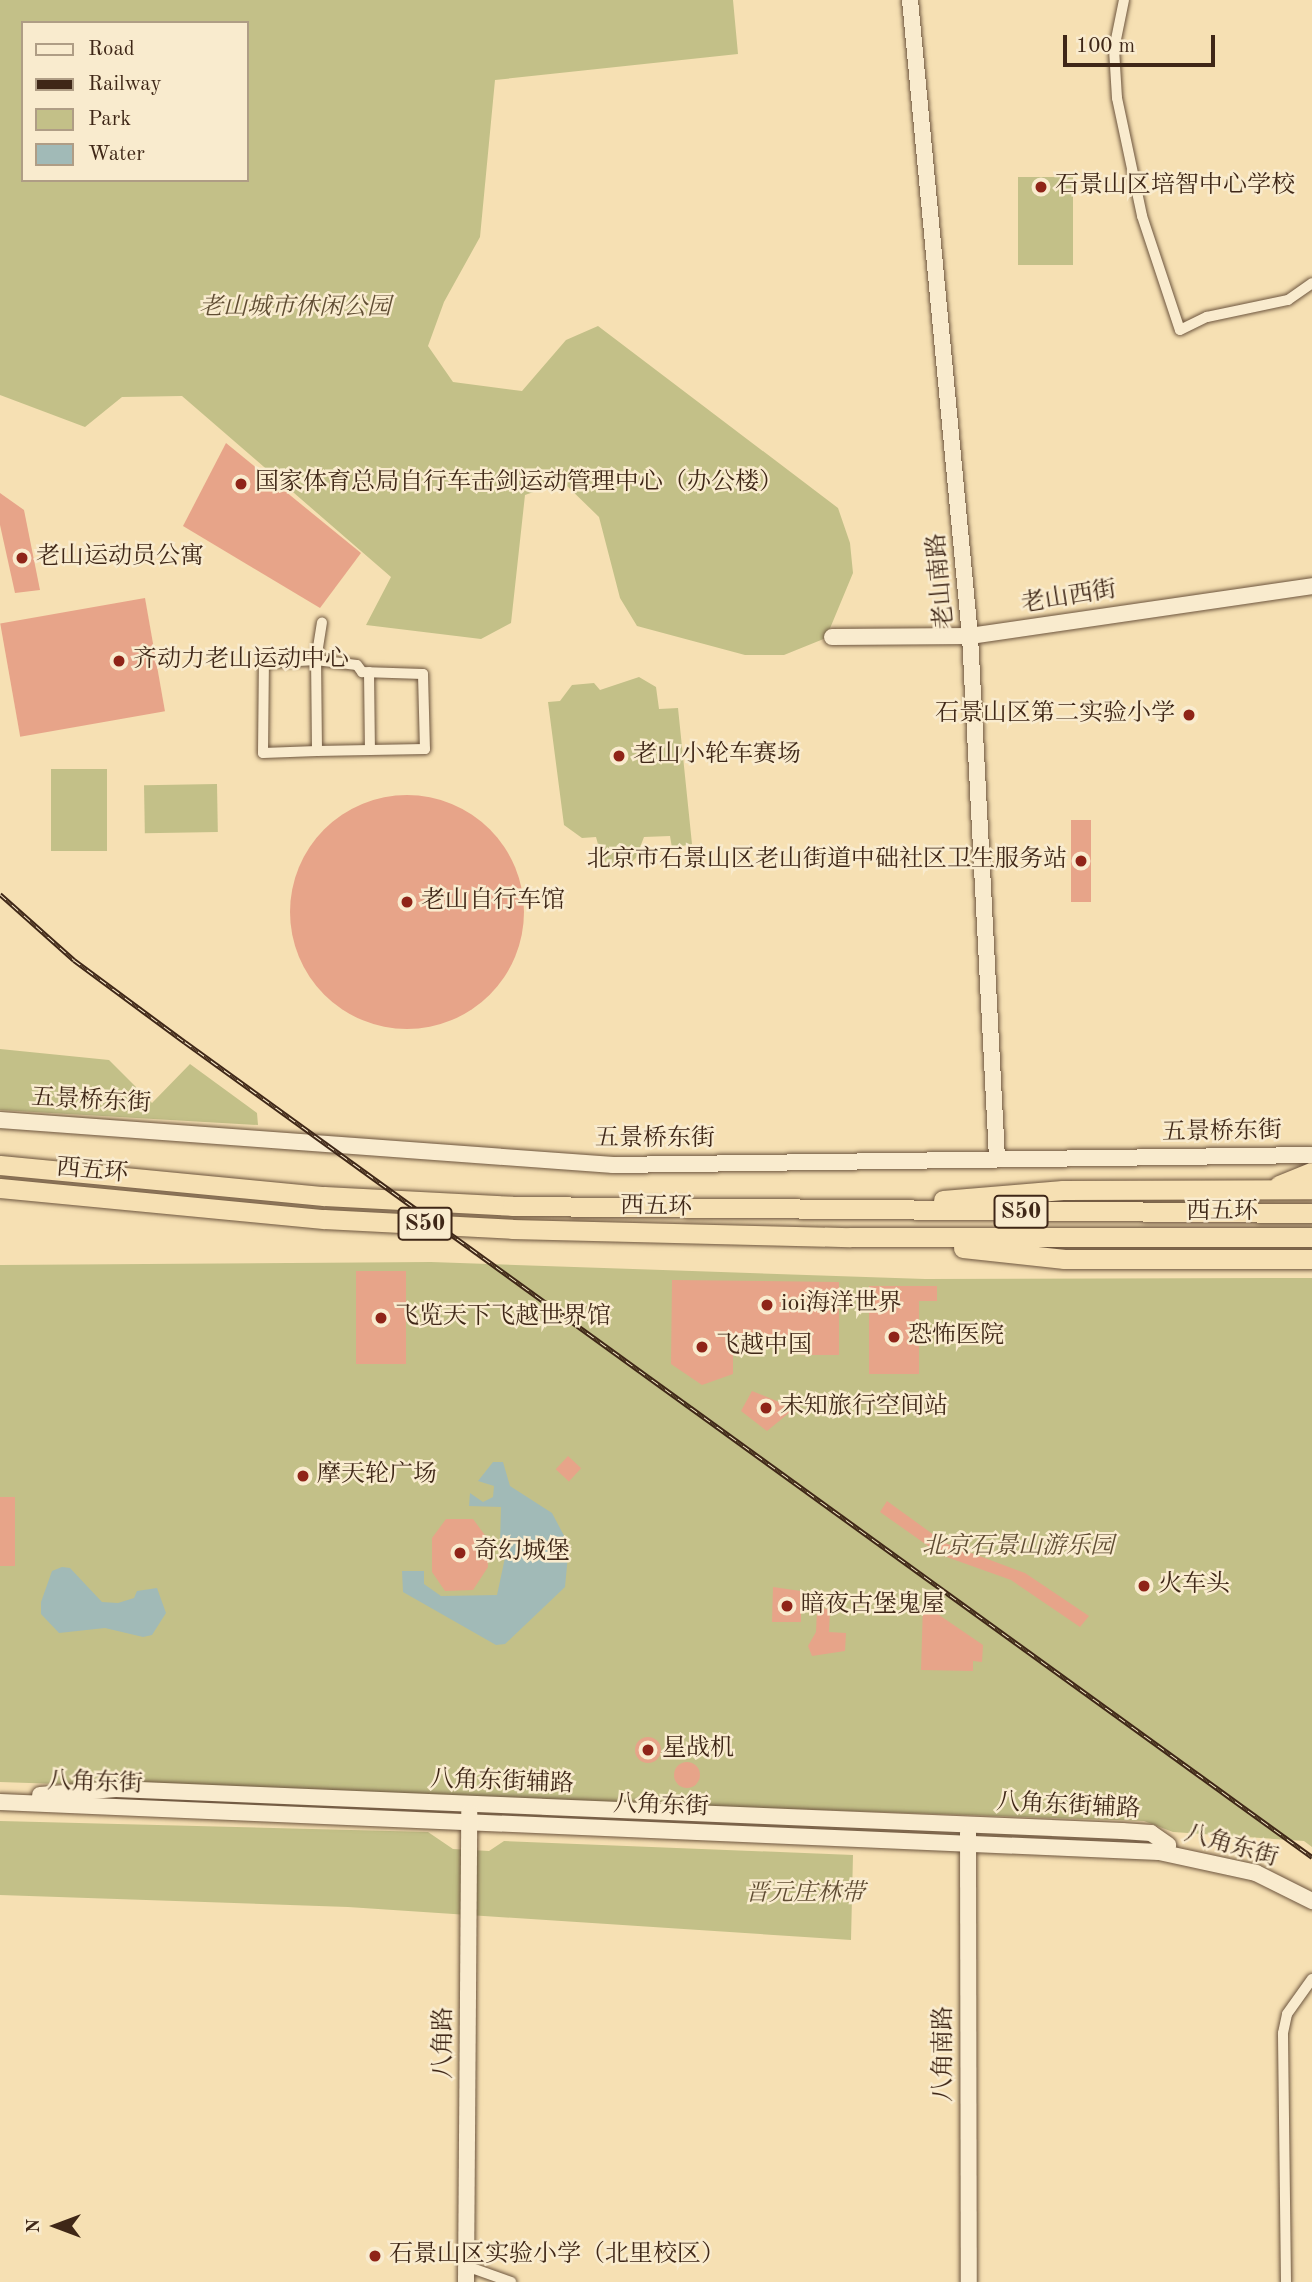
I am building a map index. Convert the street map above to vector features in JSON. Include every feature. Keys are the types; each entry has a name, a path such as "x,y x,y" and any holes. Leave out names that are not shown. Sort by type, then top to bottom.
{"highway":[{"name":"西五环","path":"0,1165 324,1196 817,1210 1312,1213"},
{"path":"1265,1190 1312,1172"},
{"name":"西五环","path":"0,1188 324,1219 850,1237 1312,1237"},
{"path":"817,1210 1063,1190 1312,1189"},
{"path":"850,1237 1064,1259 1312,1259"}],"street":[{"name":"老山南路","path":"910,0 970,636 997,1158"},
{"path":"1124,0 1114,49 1117,98 1142,216 1180,330 1207,317 1288,300 1312,283"},
{"name":"老山西街","path":"832,637 970,636 1312,586"},
{"path":"317,751 316,660 323,622"},
{"path":"316,660 369,672 423,674 425,748 263,753 264,663 316,660"},
{"path":"369,672 370,750"},
{"name":"五景桥东街","path":"0,1119 613,1165 1312,1155"},
{"name":"八角东街","path":"0,1793 1168,1845 1258,1866 1312,1891"},
{"name":"八角东街","path":"0,1802 469,1813"},
{"name":"八角路","path":"466,2274 469,1813"},
{"name":"八角东街","path":"968,1834 1198,1857 1256,1873 1312,1901"},
{"name":"八角南路","path":"968,1834 969,2282"},
{"path":"1286,2282 1283,2033 1287,2014 1312,1979"},
{"path":"466,2274 511,2282"}],"green space":[{"name":"老山城市休闲公园","path":"0,0 733,0 738,54 495,80 480,237 444,302 428,346 453,382 522,391 566,340 598,326 838,508 850,543 853,573 826,638 784,655 745,655 637,626 620,598 599,517 563,482 525,495 511,623 481,639 366,625 391,577 182,396 122,397 85,427 0,395"},
{"path":"1018,177 1073,177 1073,265 1018,265"},
{"name":"老山小轮车赛场","path":"639,677 656,687 659,709 678,708 692,844 672,848 670,836 644,837 636,858 626,867 612,867 602,859 596,837 582,838 564,825 548,702 560,701 572,685 594,683 600,690"},
{"path":"51,769 107,769 107,851 51,851"},
{"path":"217,784 218,832 145,833 144,785"},
{"path":"0,1049 109,1060 152,1103 190,1064 257,1113 258,1125 0,1110"},
{"name":"北京石景山游乐园","path":"431,1262 925,1279 1312,1278 1312,1847 1304,1841 1173,1832 1144,1821 0,1782 0,1265"},
{"name":"晋元庄林带","path":"0,1821 428,1832 453,1849 489,1851 504,1841 853,1855 851,1940 348,1907 0,1895"}],"water":[{"path":"493,1462 503,1462 510,1486 552,1513 569,1545 565,1587 505,1644 496,1645 403,1592 402,1571 424,1571 424,1584 441,1596 497,1595 506,1553 500,1543 501,1507 469,1506 470,1493 483,1502 493,1497 494,1486 478,1481"},
{"path":"62,1567 70,1568 102,1602 118,1603 134,1598 137,1591 157,1588 166,1613 152,1635 143,1637 105,1628 59,1633 41,1614 41,1602 52,1571"}],"building":[{"name":"国家体育总局自行车击剑运动管理中心（办公楼）","path":"226,443 361,553 320,608 183,526"},
{"name":"老山运动员公寓","path":"0,493 24,510 40,590 15,593 0,525"},
{"path":"145,598 165,711 20,737 0,624"},
{"name":"老山自行车馆","path":"396,795 418,795 452,804 490,829 515,867 522,889 522,935 515,957 490,995 462,1015 441,1024 418,1029 396,1029 373,1024 352,1015 333,1003 316,986 295,946 290,923 290,901 295,878 304,857 316,838 333,821 373,800"},
{"name":"北京市石景山区老山街道中础社区卫生服务站","path":"1071,820 1091,820 1091,902 1071,902"},
{"name":"飞览天下飞越世界馆","path":"356,1271 406,1271 406,1364 356,1364"},
{"path":"672,1280 839,1282 839,1355 801,1355 801,1337 733,1337 733,1374 702,1385 671,1364"},
{"name":"恐怖医院","path":"869,1286 937,1286 937,1301 919,1301 919,1374 869,1374"},
{"name":"未知旅行空间站","path":"752,1391 789,1406 789,1413 767,1431 741,1411"},
{"path":"568,1456 581,1468 569,1481 556,1469"},
{"path":"0,1497 15,1497 15,1566 0,1566"},
{"path":"887,1501 945,1543 1025,1573 1089,1616 1080,1627 1011,1580 941,1555 880,1512"},
{"name":"奇幻城堡","path":"446,1519 473,1519 487,1538 488,1567 473,1590 445,1591 432,1572 432,1538"},
{"name":"暗夜古堡鬼屋","path":"773,1587 801,1591 801,1622 772,1622"},
{"path":"923,1604 983,1645 982,1662 973,1661 973,1671 921,1670"},
{"path":"817,1608 830,1609 829,1632 846,1633 845,1651 812,1656 808,1646 816,1632"},
{"name":"星战机","path":"648,1737 657,1741 661,1750 657,1759 648,1763 639,1759 635,1750 639,1741"},
{"path":"687,1762 696,1766 700,1775 696,1784 687,1788 678,1784 674,1775 678,1766"}],"railway":[{"path":"0,894 74,960 185,1042 1312,1857"}],"place":[{"name":"石景山区培智中心学校","path":"1041,187"},
{"name":"国家体育总局自行车击剑运动管理中心（办公楼）","path":"241,484"},
{"name":"老山运动员公寓","path":"22,558"},
{"name":"齐动力老山运动中心","path":"119,661"},
{"name":"石景山区第二实验小学","path":"1189,715"},
{"name":"老山小轮车赛场","path":"619,756"},
{"name":"北京市石景山区老山街道中础社区卫生服务站","path":"1081,861"},
{"name":"老山自行车馆","path":"407,902"},
{"name":"ioi海洋世界","path":"767,1305"},
{"name":"飞览天下飞越世界馆","path":"381,1318"},
{"name":"恐怖医院","path":"894,1337"},
{"name":"飞越中国","path":"702,1347"},
{"name":"未知旅行空间站","path":"766,1408"},
{"name":"摩天轮广场","path":"303,1476"},
{"name":"奇幻城堡","path":"460,1553"},
{"name":"火车头","path":"1144,1586"},
{"name":"暗夜古堡鬼屋","path":"787,1606"},
{"name":"星战机","path":"648,1750"},
{"name":"石景山区实验小学（北里校区）","path":"375,2256"}]}
